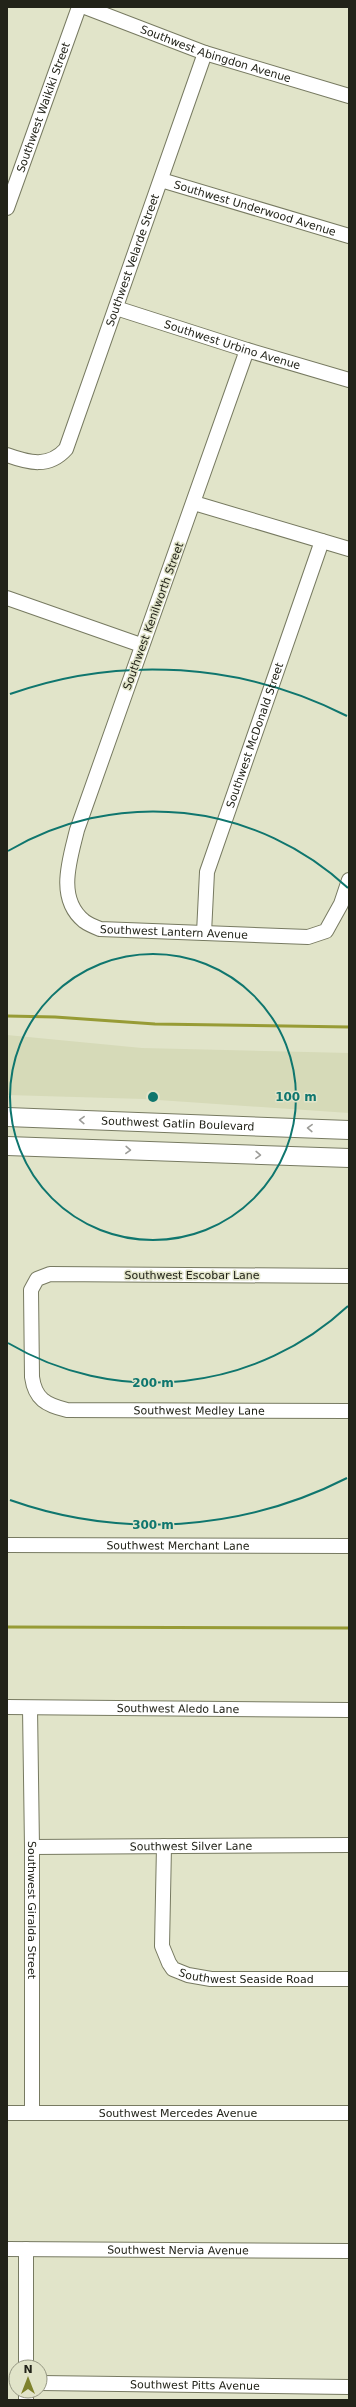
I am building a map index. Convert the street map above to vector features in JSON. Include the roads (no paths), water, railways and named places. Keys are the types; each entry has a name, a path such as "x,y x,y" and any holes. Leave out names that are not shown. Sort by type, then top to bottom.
{"main road":[{"name":"Southwest Gatlin Boulevard","path":"7,1117 349,1130"},
{"path":"7,1146 349,1158"}],"street":[{"name":"Southwest Waikiki Street","path":"7,208 79,7"},
{"name":"Southwest Abingdon Avenue","path":"85,7 205,53 349,96"},
{"name":"Southwest Velarde Street","path":"7,455 26,462 51,461 66,449 205,53"},
{"name":"Southwest Underwood Avenue","path":"161,180 349,236"},
{"name":"Southwest Urbino Avenue","path":"116,308 247,350 349,380"},
{"name":"Southwest Kenilworth Street","path":"67,884 68,864 77,830 141,645 194,503 247,350"},
{"path":"194,503 349,549"},
{"name":"Southwest McDonald Street","path":"204,933 207,872 322,541"},
{"path":"7,598 141,645"},
{"name":"Southwest Lantern Avenue","path":"67,884 71,905 84,921 100,929 308,938 326,931 341,904 349,880"},
{"name":"Southwest Escobar Lane","path":"50,1406 39,1398 34,1389 32,1377 31,1290 37,1279 50,1274 349,1276"},
{"name":"Southwest Medley Lane","path":"50,1406 67,1410 349,1411"},
{"name":"Southwest Merchant Lane","path":"7,1545 349,1546"},
{"name":"Southwest Aledo Lane","path":"7,1707 349,1710"},
{"name":"Southwest Giralda Street","path":"30,1708 32,1847 32,2112"},
{"name":"Southwest Silver Lane","path":"32,1847 349,1845"},
{"name":"Southwest Seaside Road","path":"164,1846 162,1946 173,1969 188,1975 211,1979 349,1979"},
{"name":"Southwest Mercedes Avenue","path":"7,2113 349,2113"},
{"name":"Southwest Nervia Avenue","path":"7,2249 349,2251"},
{"path":"26,2249 26,2359"},
{"name":"Southwest Pitts Avenue","path":"48,2383 349,2387"}],"waterway":[{"path":"7,1016 55,1017 155,1024 349,1027"},
{"path":"7,1627 349,1628"}]}
